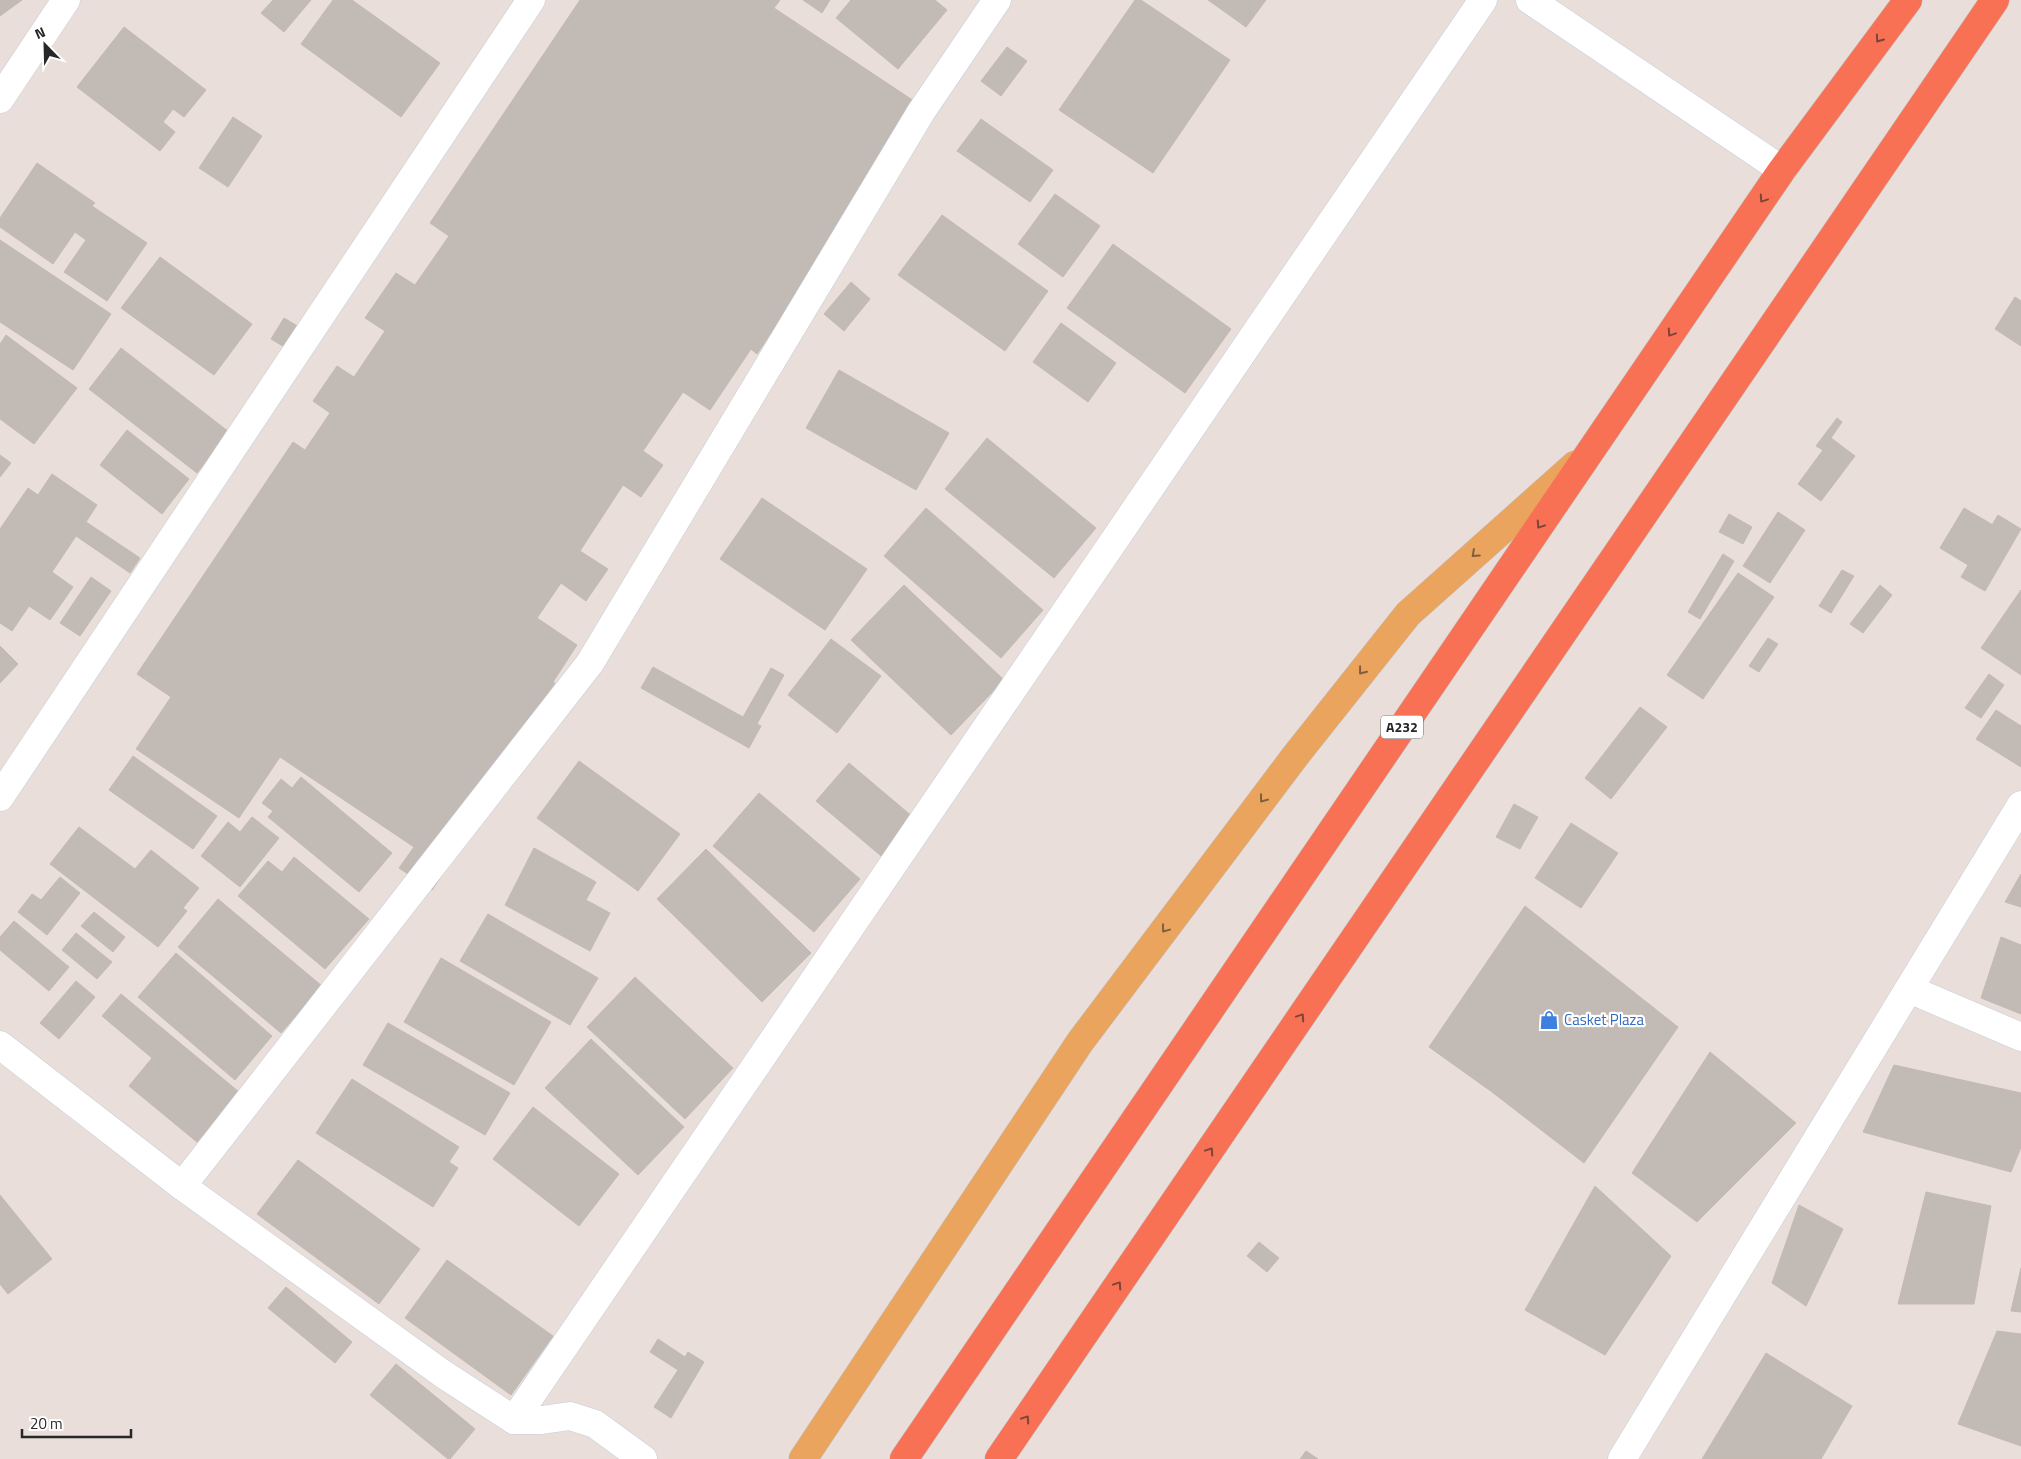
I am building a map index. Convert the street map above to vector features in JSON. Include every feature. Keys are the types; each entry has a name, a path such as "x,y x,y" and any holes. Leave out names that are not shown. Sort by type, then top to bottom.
{"highway":[{"name":"A232","path":"904,1459 1782,170 1908,0"},
{"path":"998,1459 1995,0"}],"main road":[{"path":"803,1459 1080,1042 1302,747 1408,614 1590,452"}],"street":[{"path":"0,98 66,0"},
{"path":"0,797 530,0"},
{"path":"182,1186 590,663 921,112 997,0"},
{"path":"514,1420 1482,0"},
{"path":"1530,0 1782,170"},
{"path":"1622,1459 2021,806"},
{"path":"1909,989 2021,1038"},
{"path":"0,1045 182,1186 443,1374 514,1420 542,1420 570,1416 595,1424 643,1459"}],"building":[{"path":"0,0 22,0 0,16"},
{"path":"273,0 311,0 284,32 261,13"},
{"path":"333,0 352,0 440,63 401,117 301,44"},
{"path":"580,0 780,0 774,8 923,107 757,354 751,349 710,410 683,392 643,451 663,465 641,497 623,485 580,551 608,569 586,601 561,583 537,618 577,645 553,682 555,683 461,823 472,830 432,890 399,868 414,847 280,757 239,818 136,749 171,697 137,674 293,442 305,450 330,413 313,401 337,366 354,377 385,331 365,318 396,273 415,285 449,236 430,223"},
{"path":"803,0 830,0 822,13"},
{"path":"851,0 935,0 947,10 898,69 836,18"},
{"path":"1135,0 1141,0 1230,60 1153,173 1059,110"},
{"path":"1208,0 1266,0 1246,27"},
{"path":"124,27 206,90 184,117 173,109 163,122 175,132 160,151 77,87"},
{"path":"1007,47 1027,61 1001,96 981,81"},
{"path":"233,117 262,136 228,187 199,168"},
{"path":"981,119 1053,170 1030,202 957,151"},
{"path":"37,163 95,203 92,206 147,243 107,301 64,272 86,240 75,232 53,264 0,227 0,218"},
{"path":"1055,194 1100,226 1063,277 1018,244"},
{"path":"942,215 1048,291 1005,351 898,275"},
{"path":"0,240 111,314 73,370 0,322"},
{"path":"1113,244 1231,329 1185,393 1067,308"},
{"path":"160,257 252,324 214,375 121,308"},
{"path":"851,282 870,299 844,331 824,314"},
{"path":"2015,297 2021,301 2021,346 1995,329"},
{"path":"284,318 299,327 286,348 271,339"},
{"path":"1061,323 1116,363 1088,402 1033,362"},
{"path":"6,335 77,388 34,444 0,419 0,344"},
{"path":"121,348 229,432 197,473 89,389"},
{"path":"839,370 949,433 916,490 806,428"},
{"path":"1837,418 1842,422 1831,438 1855,456 1821,501 1798,484 1823,450 1816,446"},
{"path":"127,430 189,479 162,514 100,465"},
{"path":"987,438 1096,528 1054,578 945,489"},
{"path":"0,455 11,463 0,477"},
{"path":"52,474 97,505 86,522 140,558 130,573 76,536 52,572 73,587 50,620 29,606 12,631 0,623 0,529 28,488 38,495"},
{"path":"762,498 867,569 825,630 720,559"},
{"path":"926,508 1043,610 1001,658 884,556"},
{"path":"1964,508 1993,525 1968,565 1940,548"},
{"path":"1778,512 1805,530 1770,583 1743,566"},
{"path":"1729,514 1752,527 1743,544 1719,532"},
{"path":"1998,515 2021,529 1985,591 1961,577"},
{"path":"1723,554 1734,561 1700,619 1688,612"},
{"path":"1842,570 1854,576 1831,613 1819,606"},
{"path":"1738,573 1774,597 1703,699 1667,675"},
{"path":"91,577 111,591 80,636 60,623"},
{"path":"904,585 1004,680 951,735 851,640"},
{"path":"1880,585 1892,595 1863,633 1850,624"},
{"path":"2021,590 2021,675 1981,648"},
{"path":"1768,638 1778,644 1759,672 1749,666"},
{"path":"831,639 881,676 837,733 788,695"},
{"path":"0,646 18,664 0,683"},
{"path":"653,667 743,717 771,668 784,675 757,724 761,726 749,748 641,688"},
{"path":"1989,674 2004,685 1981,718 1965,708"},
{"path":"1640,707 1667,727 1611,799 1585,778"},
{"path":"1996,710 2021,726 2021,767 1976,739"},
{"path":"133,756 217,816 193,849 109,790"},
{"path":"579,761 680,834 638,891 537,818"},
{"path":"849,763 920,823 887,861 816,801"},
{"path":"301,777 392,853 359,892 268,817 273,811 262,803 281,779 292,788"},
{"path":"759,793 860,879 814,932 713,846"},
{"path":"1514,804 1538,817 1520,849 1496,837"},
{"path":"252,817 279,838 240,887 201,856 228,822 240,832"},
{"path":"1571,823 1618,853 1581,908 1535,878"},
{"path":"79,827 135,869 151,850 199,888 183,908 187,911 158,947 50,864"},
{"path":"534,848 596,882 586,900 610,913 590,951 505,905"},
{"path":"706,849 811,953 762,1002 657,899"},
{"path":"294,857 369,919 325,969 238,896 268,861 282,872"},
{"path":"2021,874 2021,907 2005,902"},
{"path":"60,877 80,893 47,935 18,912 32,894 41,900"},
{"path":"218,899 322,986 281,1033 178,947"},
{"path":"1525,906 1678,1027 1584,1163 1492,1092 1429,1047"},
{"path":"94,912 125,937 113,952 81,926"},
{"path":"488,914 598,978 570,1025 460,961"},
{"path":"14,921 69,967 49,991 0,950 0,937"},
{"path":"1527,931 1562,951 1540,988 1505,967"},
{"path":"76,933 112,962 97,979 62,950"},
{"path":"2001,937 2021,945 2021,1014 1981,998"},
{"path":"176,953 272,1036 235,1080 138,997"},
{"path":"441,958 551,1022 514,1085 404,1022"},
{"path":"635,977 733,1068 685,1119 587,1027"},
{"path":"76,981 95,997 59,1039 40,1023"},
{"path":"121,994 239,1092 197,1142 129,1086 152,1058 102,1016"},
{"path":"388,1023 510,1093 485,1135 363,1065"},
{"path":"591,1039 684,1127 638,1175 545,1088"},
{"path":"1710,1052 1796,1123 1697,1222 1632,1173"},
{"path":"1894,1065 2021,1093 2021,1147 2011,1172 1863,1132"},
{"path":"352,1079 459,1147 449,1162 458,1168 433,1207 316,1133"},
{"path":"533,1107 619,1174 579,1226 493,1159"},
{"path":"298,1160 420,1249 379,1304 257,1214"},
{"path":"1595,1186 1671,1256 1605,1355 1525,1310"},
{"path":"1926,1192 1991,1206 1974,1304 1898,1304"},
{"path":"0,1195 52,1259 8,1294 0,1284"},
{"path":"1799,1205 1843,1229 1806,1306 1772,1283"},
{"path":"1259,1242 1279,1258 1267,1272 1247,1256"},
{"path":"447,1260 553,1336 511,1395 405,1318"},
{"path":"2021,1268 2021,1312 2011,1311"},
{"path":"286,1287 352,1342 335,1363 268,1308"},
{"path":"1997,1331 2021,1334 2021,1446 1958,1424"},
{"path":"658,1339 685,1357 688,1352 704,1362 671,1418 654,1407 678,1370 650,1352"},
{"path":"1766,1353 1852,1406 1821,1459 1702,1459"},
{"path":"396,1364 475,1429 450,1459 370,1395"},
{"path":"1306,1451 1318,1459 1300,1459"}],"place":[{"name":"Casket Plaza","path":"1549,1020"}]}
